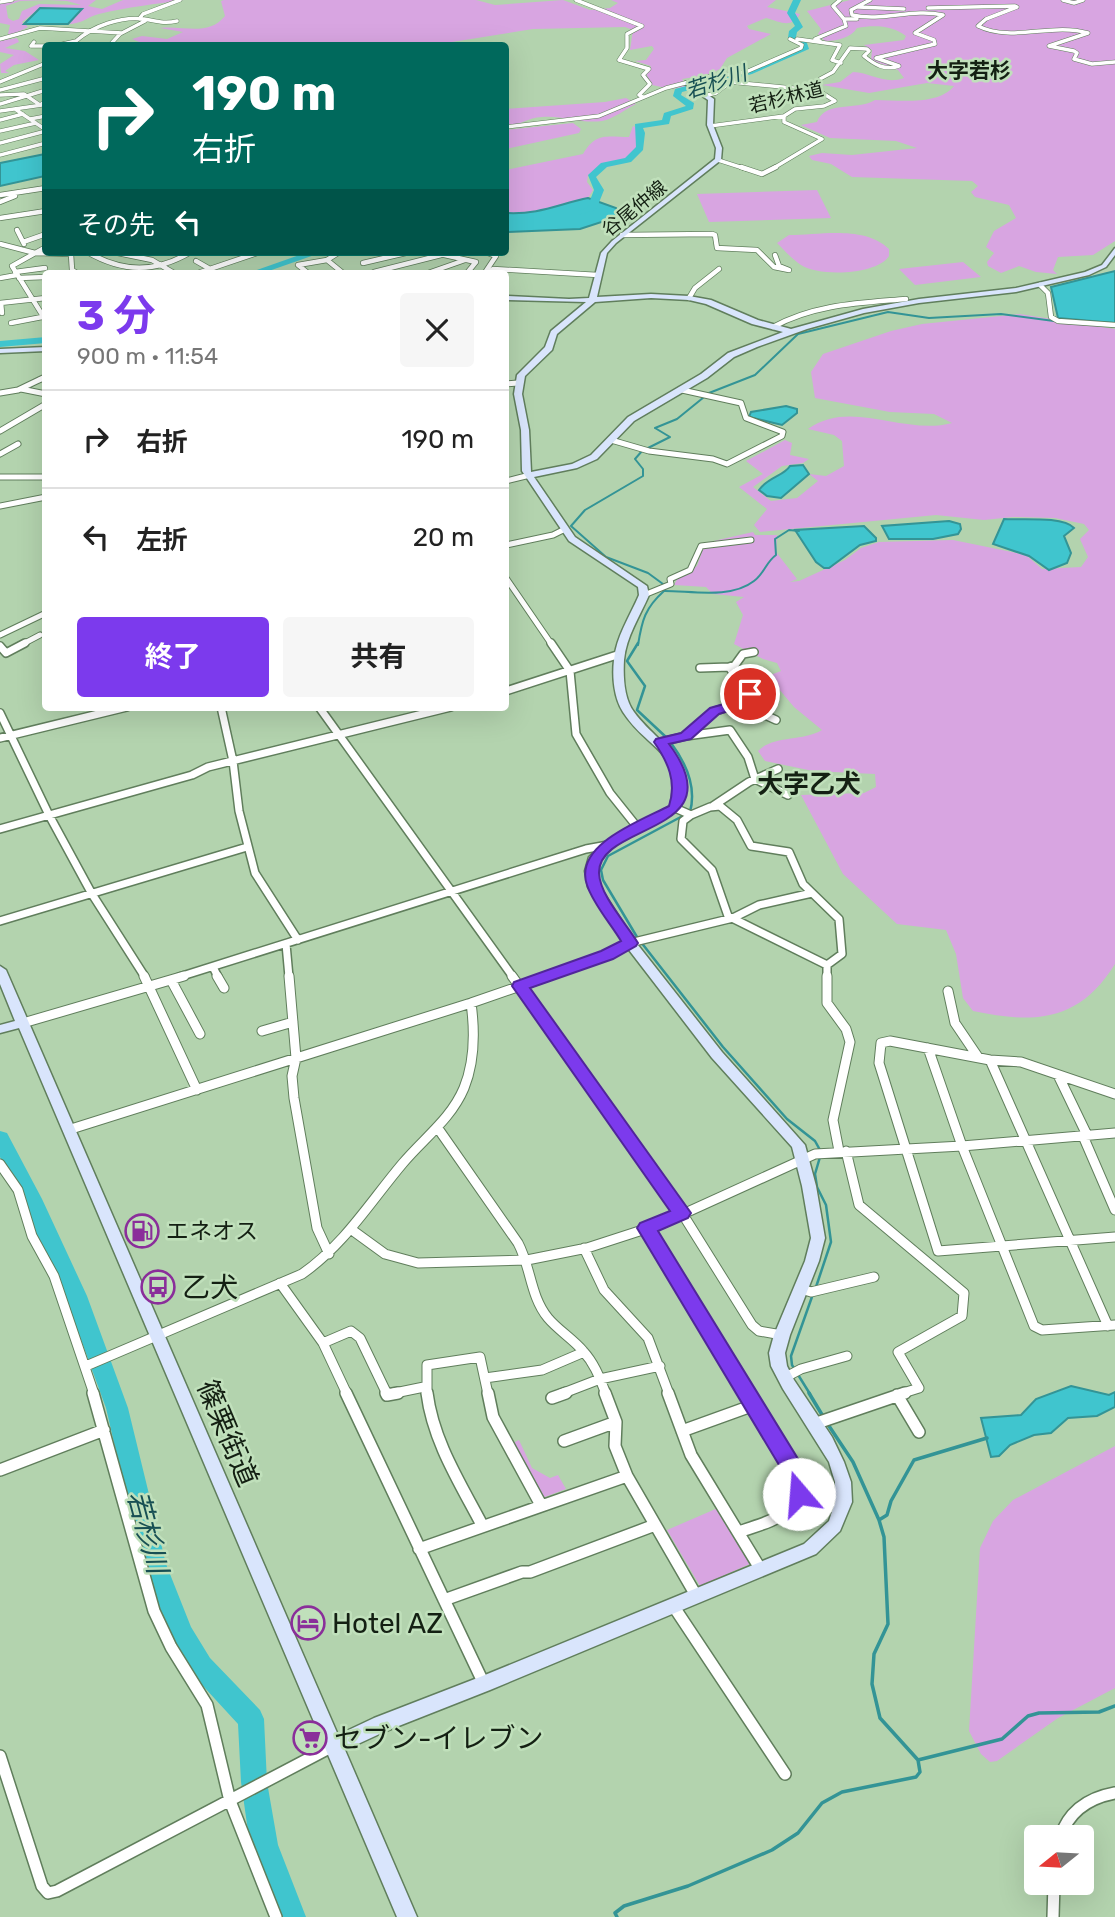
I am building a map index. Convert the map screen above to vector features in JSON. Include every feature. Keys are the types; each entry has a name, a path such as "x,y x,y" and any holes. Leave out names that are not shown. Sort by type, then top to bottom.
{"street":[{"path":"0,2 12,0"},
{"path":"77,42 90,30 139,19 143,13 180,0"},
{"path":"576,0 642,26 627,34 627,48 619,60 649,69 643,75 650,84 640,92 639,95 643,97"},
{"path":"840,0 833,6 844,19 846,26 833,28 823,37 815,39 841,46 832,60 841,63"},
{"path":"859,17 850,12 870,0"},
{"path":"1063,0 1073,3 1083,0"},
{"path":"855,7 914,9 1015,6 1017,7 1012,10 985,18 978,26 999,32 1061,29 1084,31 1088,33 1085,36 1049,46 1074,51 1077,53 1073,57 1079,62 1115,62"},
{"name":"若杉林道","path":"710,126 784,116 795,109 824,106 835,101 813,90 820,79 833,72 841,63 847,50 862,47 869,51 864,56 872,62 887,69 897,68 899,66 876,58 935,44 934,40 915,33 943,15 925,12 859,17"},
{"path":"122,16 160,25 177,21"},
{"path":"844,19 859,17"},
{"path":"113,42 122,33 145,21"},
{"path":"0,39 32,29 122,33"},
{"path":"509,127 588,118 643,97 689,84 733,76 801,48 802,45 793,39 828,43"},
{"path":"34,41 31,46 42,46"},
{"path":"0,82 42,65"},
{"path":"708,95 716,93 730,82 733,76"},
{"path":"0,93 42,79"},
{"path":"730,82 813,90"},
{"path":"689,84 711,99 710,126 720,147 718,160 762,174 803,154 808,147 822,139 791,127 784,122 784,116"},
{"path":"27,95 42,88"},
{"path":"1,103 42,91"},
{"path":"0,93 27,95 42,102"},
{"path":"0,111 42,103"},
{"path":"15,109 42,128"},
{"path":"0,120 23,114"},
{"path":"30,119 42,117"},
{"path":"0,131 36,123"},
{"path":"0,143 42,132"},
{"path":"0,155 42,144"},
{"name":"谷尾仲線","path":"592,301 604,253 622,235 718,160"},
{"path":"0,195 42,189"},
{"path":"0,202 24,192"},
{"path":"0,218 42,212"},
{"path":"17,230 24,246 20,249"},
{"path":"622,235 712,234 715,235 719,249 757,250 774,267 789,270 779,265 775,255"},
{"path":"23,242 42,235"},
{"path":"0,244 42,252"},
{"path":"42,249 12,266 42,316"},
{"path":"509,480 585,461 600,452 639,414 682,390 731,355 792,332 889,306 1040,285 1094,272 1104,266 1115,250"},
{"path":"94,256 135,267 163,267 184,256"},
{"path":"133,256 152,260 168,270"},
{"path":"304,270 298,265 327,260 333,256"},
{"path":"354,256 372,270"},
{"path":"363,263 393,256"},
{"path":"384,270 436,256"},
{"path":"449,256 476,262"},
{"path":"469,270 482,256"},
{"path":"208,270 246,257 253,261"},
{"path":"327,260 339,270"},
{"path":"437,270 465,260"},
{"path":"196,261 211,269"},
{"path":"0,278 45,268"},
{"path":"689,298 695,288 719,269"},
{"path":"492,270 598,275"},
{"path":"17,275 42,276"},
{"path":"1040,285 1048,293 1051,317 1058,321 1115,325"},
{"path":"509,298 592,301 651,296 689,298 708,302 755,323 792,332"},
{"path":"2,313 0,303 42,298"},
{"path":"773,327 785,319 808,311 906,299"},
{"path":"592,301 554,333 549,348 512,383 525,430 525,463 565,529 582,547 638,582 645,594"},
{"path":"11,323 42,319"},
{"path":"0,351 42,349"},
{"path":"0,393 21,389 42,379"},
{"path":"21,389 42,393"},
{"path":"611,440 649,451 700,457 727,464 782,436 783,432 774,427 746,418 741,403 682,390"},
{"path":"0,431 42,406"},
{"path":"0,454 18,444"},
{"path":"0,470 3,476 42,477"},
{"path":"0,506 42,498"},
{"path":"509,544 553,535 565,529"},
{"path":"645,594 663,589 671,584 670,579 690,570 701,546 751,540"},
{"path":"509,582 570,671 576,734 610,793 638,828"},
{"path":"645,594 620,654 624,703 638,723 667,741 685,812 680,828 681,839 709,864 718,883 722,907 733,918 827,965"},
{"path":"0,635 42,615"},
{"path":"0,646 3,654 40,635"},
{"path":"700,668 729,667 735,665 743,654 754,652"},
{"path":"509,690 620,654"},
{"path":"729,667 765,717 776,720"},
{"path":"686,736 715,711 758,699 756,690"},
{"path":"0,738 107,711"},
{"path":"222,711 233,761 239,811 255,873 298,940"},
{"path":"322,711 682,1213 752,1325 760,1331 782,1335"},
{"path":"0,829 192,775 208,767 435,711"},
{"path":"0,713 49,815 92,894 151,986 197,1090"},
{"path":"667,741 730,730 748,757 755,779 788,795"},
{"path":"0,1756 42,1886 48,1892 57,1891 380,1724 674,1607 810,1549 836,1523 844,1504 846,1486 837,1461 784,1378 777,1353 818,1238 809,1157 717,1055 637,941 594,887 592,871 595,857 608,845 638,828 685,812 713,806 755,779 778,769"},
{"path":"713,806 733,814 751,846 789,852 797,866 797,875 812,893 824,901 842,925 842,954 827,965"},
{"path":"0,1029 171,980 586,849 608,845"},
{"path":"0,921 247,847"},
{"path":"68,1130 471,1003 607,955 637,941 733,918 759,905 812,893"},
{"path":"286,944 296,1058 292,1076 294,1098 317,1228 329,1254"},
{"path":"814,1424 919,1388 898,1352 962,1316 964,1293 859,1205 833,1120 850,1042 846,1029 827,1003 827,965"},
{"path":"213,967 224,988"},
{"name":"篠栗街道","path":"0,970 407,1917"},
{"path":"171,980 200,1034"},
{"path":"948,991 955,1023 978,1057"},
{"path":"86,1366 302,1275 329,1254 352,1230 403,1163 451,1111 469,1074 473,1050 471,1003"},
{"path":"262,1031 293,1022"},
{"path":"938,1251 879,1063 881,1043 890,1041 989,1060 1021,1062 1115,1094"},
{"path":"928,1048 961,1146 1034,1326 1042,1330 1112,1325 1071,1242 989,1060"},
{"path":"1059,1077 1115,1210"},
{"path":"437,1126 518,1243 527,1261 531,1285 547,1317 584,1352 600,1379 616,1422 615,1446 627,1476 697,1597"},
{"path":"352,1230 385,1254 418,1263 442,1265 527,1261 584,1248 646,1228 826,1152 905,1150 1115,1133"},
{"path":"0,1164 18,1190 32,1236 54,1276 86,1366 154,1611 171,1647 207,1705 230,1801 276,1917"},
{"path":"646,1228 795,1473 799,1494 794,1505 785,1513 739,1532"},
{"path":"917,1254 1115,1237"},
{"path":"584,1248 604,1290 648,1338 691,1455 761,1570"},
{"path":"801,1289 811,1292 874,1277"},
{"path":"280,1283 323,1343 484,1684"},
{"path":"323,1343 351,1331 360,1338 387,1395 424,1387"},
{"path":"485,1378 542,1370 584,1352"},
{"path":"784,1378 801,1369 848,1356"},
{"path":"482,1525 428,1414 424,1387 427,1365 480,1357 493,1417 541,1505"},
{"path":"552,1398 600,1379 660,1366"},
{"path":"897,1395 919,1432"},
{"path":"682,1431 754,1405"},
{"path":"564,1441 616,1422"},
{"path":"0,1470 104,1430"},
{"path":"419,1549 627,1476"},
{"path":"444,1600 530,1572 655,1525"},
{"path":"674,1607 785,1774"},
{"path":"1065,1825 1084,1806 1106,1794 1115,1793"},
{"path":"1053,1917 1054,1895"}],"shaded area":[{"path":"20,0 48,0 96,0 88,6 102,9 123,0 184,0 95,15 68,24 81,9 40,8 22,22 28,27 14,34 8,34 10,25 0,23 0,4","holes":["20,1 67,1 81,5 39,4 22,11 19,19 13,21 8,18 6,6"]},
{"path":"476,0 495,5 563,0 590,10 610,8 618,3 611,0 776,0 767,7 800,14 789,23 766,18 747,26 749,29 771,34 727,58 720,69 706,75 682,79 688,86 671,89 652,85 646,74 651,66 635,61 646,60 654,49 652,46 630,50 633,30 625,27 533,29 452,42 139,42 132,39 142,36 167,39 183,32 160,28 195,29 211,26 225,16 221,1"},
{"path":"850,0 1115,0 1115,241 1093,255 1058,257 1053,270 1057,274 1036,272 1019,266 1001,273 988,266 987,262 994,253 986,247 994,231 1016,218 1009,205 975,197 971,192 978,186 972,181 852,177 831,164 812,160 809,156 822,153 852,155 917,148 896,141 830,138 801,125 817,122 821,115 834,108 875,100 928,99 938,97 954,86 927,83 869,93 822,85 840,82 853,72 891,80 904,78 898,70 871,60 872,50 864,45 904,40 906,36 901,32 876,26 863,27 843,38 825,41 818,34 821,29 807,11"},
{"path":"17,38 19,42 5,48 25,51 39,60 14,65 5,71 9,73 1,73 0,64 14,55 0,52 0,41"},
{"path":"626,98 636,104 602,121 542,117 509,127 509,109"},
{"path":"573,123 581,129 579,133 509,148 509,130"},
{"path":"633,126 643,131 643,148 624,163 595,170 588,175 587,182 593,190 588,198 538,211 509,213 509,169 583,154 593,142 603,137 629,137"},
{"path":"817,190 831,218 709,222 697,194"},
{"path":"855,234 879,242 889,249 889,256 873,267 861,270 834,272 809,269 777,243 789,235"},
{"path":"963,262 981,277 915,285 899,269"},
{"path":"1020,314 1115,329 1115,964 1086,998 1071,1008 1036,1017 973,1011 963,998 956,954 946,930 897,924 843,874 801,795 864,793 876,787 875,774 813,771 765,761 758,751 764,746 822,730 794,707 768,676 781,671 777,663 734,644 743,615 736,602 744,597 713,594 706,587 674,585 678,578 697,566 705,543 753,532 755,535 777,535 776,552 797,579 790,582 799,581 845,560 861,548 879,542 953,540 1026,555 1042,569 1081,567 1088,557 1080,539 1089,530 1084,524 1055,518 1013,517 984,520 936,515 760,532 754,525 767,509 739,487 763,474 746,461 785,440 792,443 790,455 809,459 803,463 782,466 753,487 771,501 797,498 818,481 809,474 826,476 844,466 842,441 834,435 808,429 825,420 860,417 915,425 952,423 934,414 890,412 815,398 811,372 823,354 891,331 922,324"},
{"path":"519,1440 532,1468 550,1478 558,1475 566,1489 542,1498 511,1444"},
{"path":"1115,1446 1115,1688 1058,1718 997,1761 990,1762 981,1754 969,1731 980,1548 993,1521 1013,1500"},
{"path":"718,1508 752,1563 700,1586 667,1530"}],"water":[{"path":"40,8 82,9 68,24 24,24"},
{"path":"42,155 42,177 0,186 0,163"},
{"path":"588,198 616,208 620,216 580,229 509,232 509,213 538,211"},
{"path":"1115,271 1115,323 1058,318 1051,287"},
{"path":"786,406 797,409 797,413 782,425 749,417 751,412"},
{"path":"803,465 809,474 781,498 767,496 759,490 790,466"},
{"path":"1004,519 1052,520 1069,524 1074,528 1064,536 1071,553 1067,563 1049,570 1029,556 993,544"},
{"path":"949,521 960,524 958,534 933,539 889,539 882,526"},
{"path":"864,526 876,541 860,545 829,568 816,562 795,530"},
{"path":"1071,1386 1109,1395 1115,1392 1115,1407 1097,1416 1068,1418 1051,1433 1034,1435 1010,1445 999,1456 991,1457 981,1418 1021,1415 1036,1399"}],"waterway":[{"name":"若杉川","path":"581,213 591,210 599,190 591,177 604,165 628,160 640,148 641,133 638,126 666,122 667,115 690,107 690,103 677,96 678,91 749,72 806,47 803,42 792,38 793,31 799,27 791,13 797,0"},
{"name":"若杉川","path":"262,270 306,256"},
{"path":"648,448 670,437 655,428 677,419 709,393 755,375 798,334 888,312 929,318 1001,314 1054,321"},
{"name":"若杉川","path":"0,344 42,340"},
{"path":"638,645 645,615 664,591 663,584 648,573 606,557 571,526 585,510 643,476 643,469 635,459 642,451"},
{"path":"665,591 711,593 745,587 757,578 776,555 775,539 789,530 799,531"},
{"path":"638,643 627,661 645,686 637,710 667,738"},
{"path":"671,743 689,775 692,793 690,812 608,856 601,870 603,880 637,937 723,1047 787,1119 815,1141 820,1150"},
{"name":"若杉川","path":"0,1138 32,1199 76,1296 117,1408 154,1564 181,1633 201,1666 251,1719 254,1782 264,1845 292,1917"},
{"path":"816,1287 831,1242 826,1205 817,1187 815,1174 820,1157"},
{"path":"810,1394 792,1365 791,1356 813,1294"},
{"path":"809,1393 824,1418"},
{"path":"827,1423 853,1462 879,1520"},
{"path":"879,1520 887,1515 891,1501 914,1460 987,1438"},
{"path":"879,1520 884,1537 888,1624 874,1654 872,1684 880,1718 918,1760"},
{"path":"918,1760 1002,1739 1028,1716 1039,1713 1099,1712 1115,1706"},
{"path":"617,1917 615,1913 624,1906 688,1886 772,1850 798,1833 822,1803 842,1792 916,1777 920,1772 918,1760"}],"place":[{"name":"エネオス","path":"142,1231"},
{"name":"乙犬","path":"158,1287"},
{"name":"Hotel AZ","path":"308,1623"},
{"name":"セブン-イレブン","path":"310,1738"}],"district":[{"name":"大字若杉","path":"969,71"},
{"name":"大字乙犬","path":"809,784"}],"route":[{"path":"750,694 752,700 705,716 686,736 661,742 671,756 678,777 680,793 675,808 622,836 595,857 592,871 594,887 630,943 607,955 520,986 682,1213 646,1228 795,1473 799,1494"}]}
